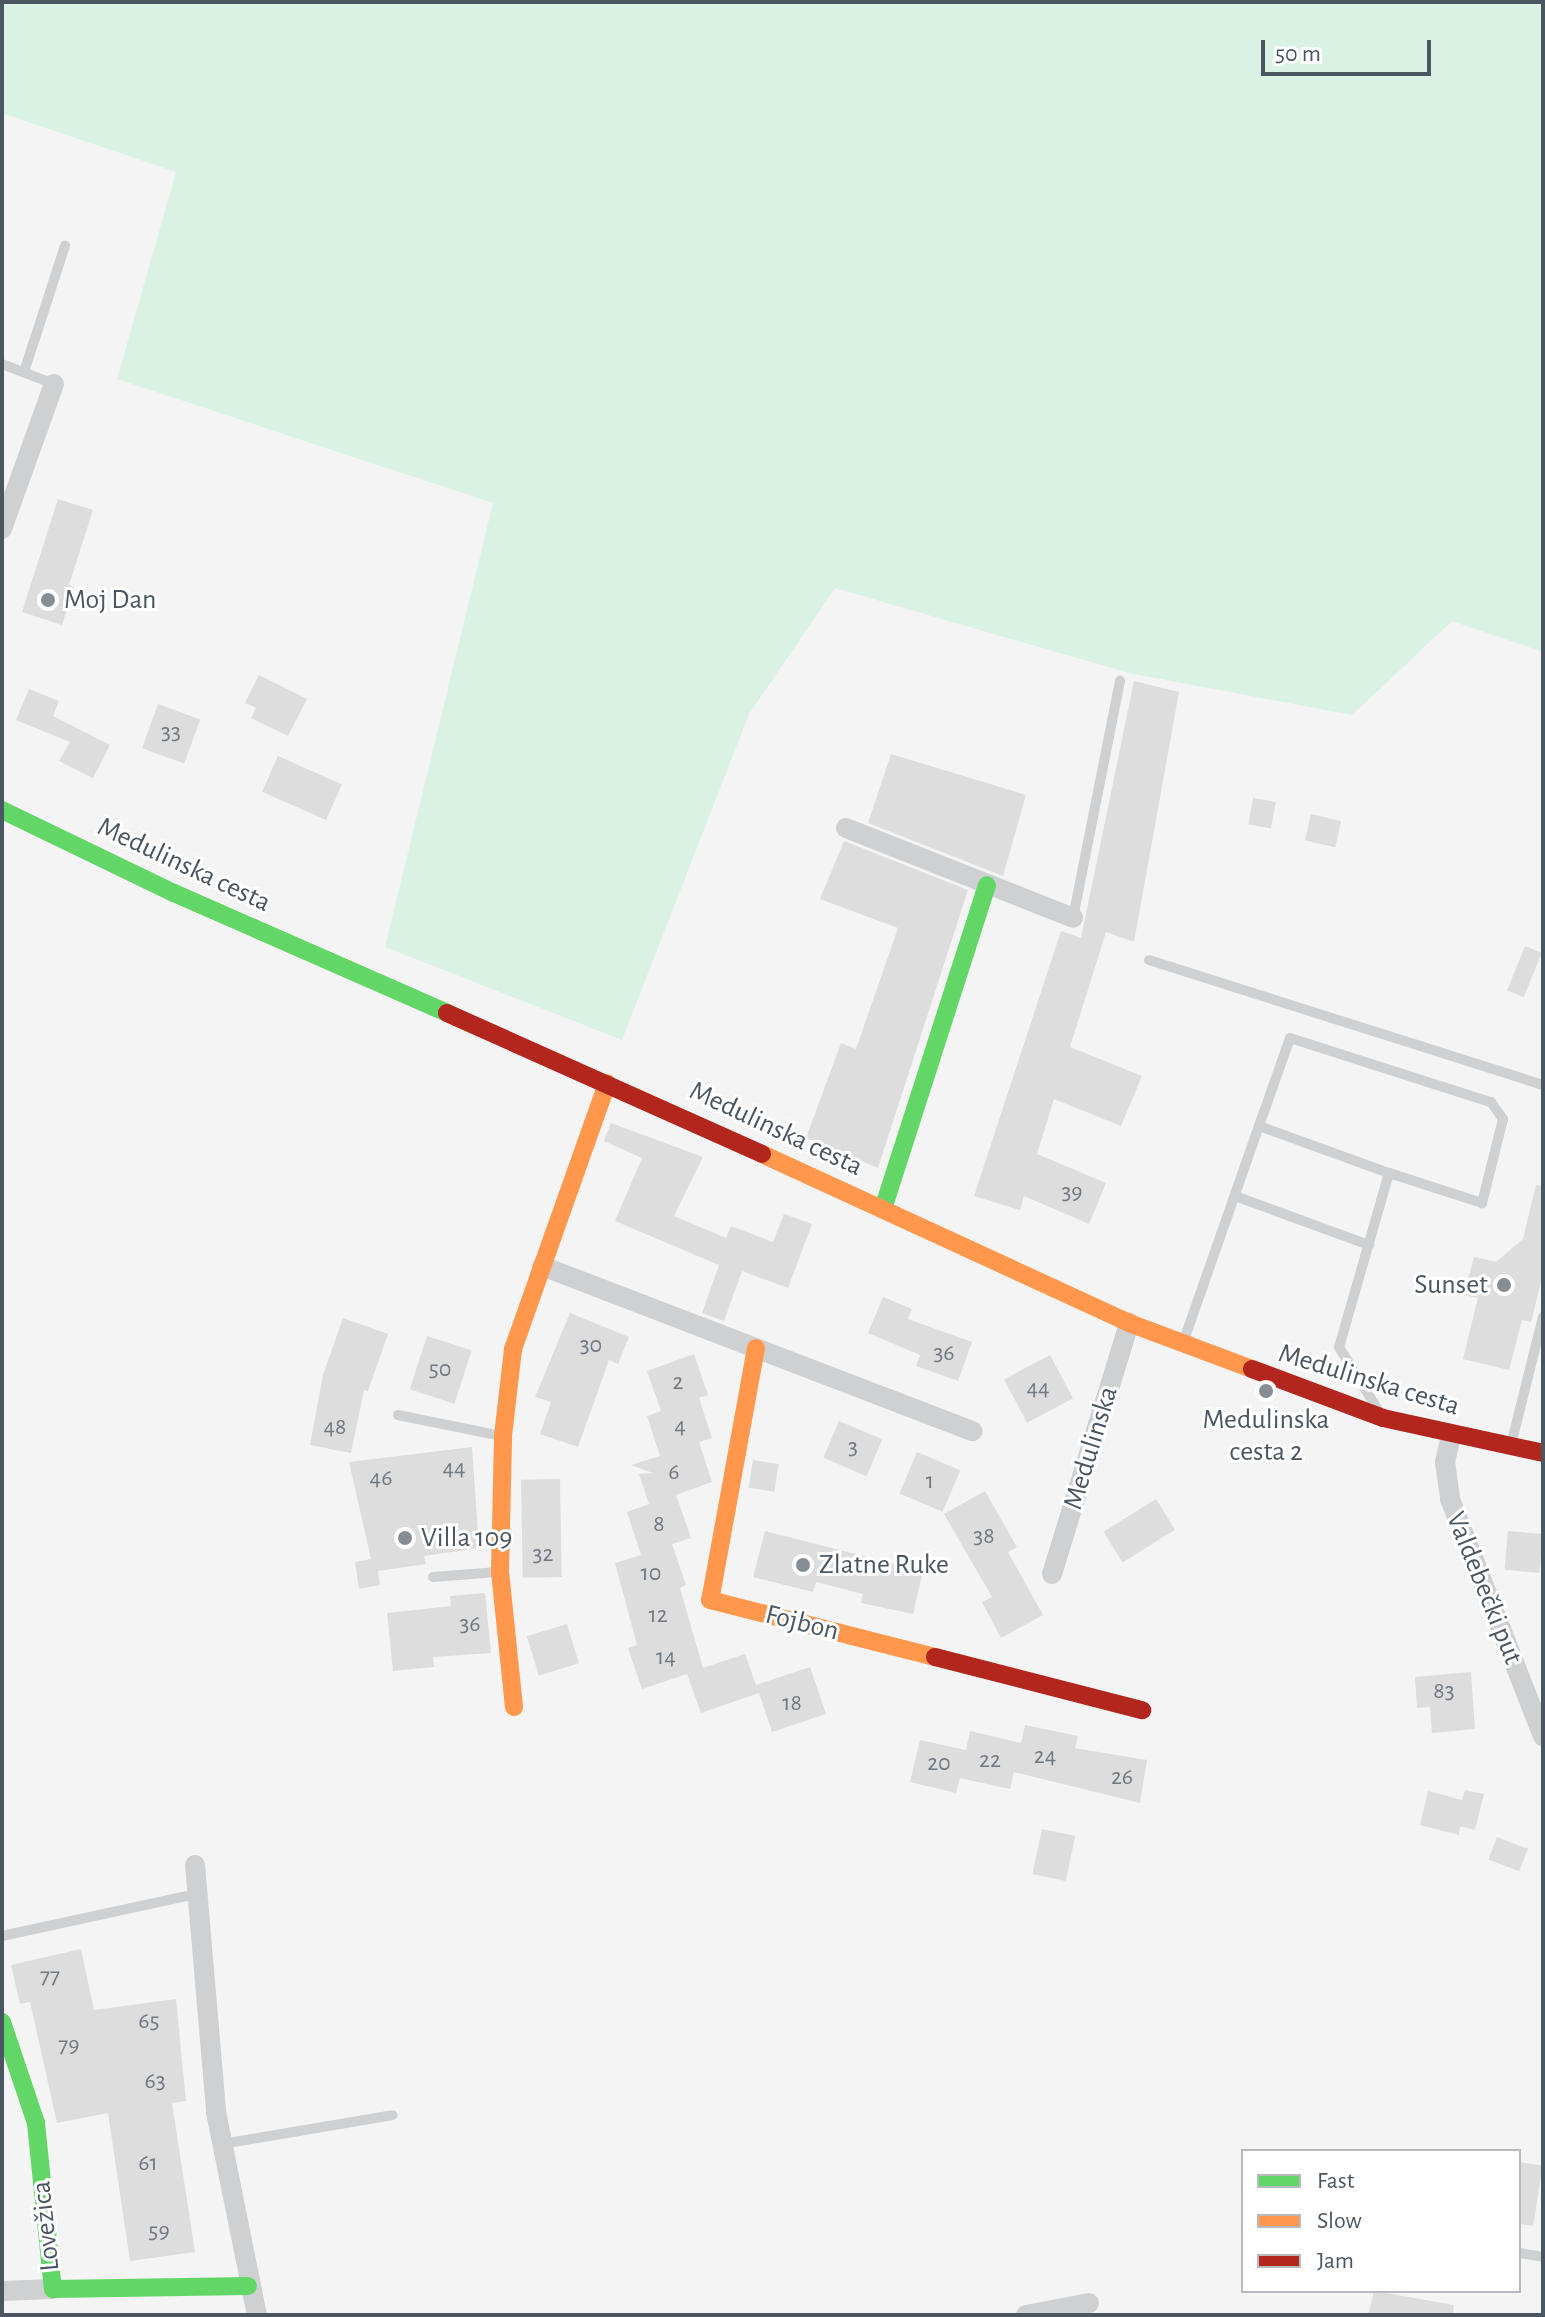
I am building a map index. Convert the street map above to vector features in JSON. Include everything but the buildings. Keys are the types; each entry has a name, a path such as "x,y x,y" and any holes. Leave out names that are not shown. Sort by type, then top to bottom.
{"street":[{"path":"2,529 54,384"},
{"name":"Medulinska cesta","path":"2,810 174,893 607,1083 1129,1323 1383,1418 1451,1436 1543,1453"},
{"path":"846,828 1073,918"},
{"path":"883,1209 987,885"},
{"path":"514,1707 500,1572 503,1436 513,1349 607,1083"},
{"path":"542,1266 972,1431"},
{"name":"Medulinska","path":"1052,1574 1129,1323"},
{"name":"Fojbon","path":"756,1348 710,1600 1142,1710"},
{"name":"Valdebečki put","path":"1451,1436 1445,1462 1450,1499 1536,1704 1543,1736"},
{"path":"195,1865 222,2144 248,2286 257,2315"},
{"name":"Lovežica","path":"2,2022 36,2123 53,2289 248,2286"},
{"path":"2,2291 53,2289"},
{"path":"1026,2315 1089,2303"}],"lane":[{"path":"24,372 65,246"},
{"path":"2,364 54,384"},
{"path":"1073,918 1120,681"},
{"path":"1149,960 1543,1085"},
{"path":"1182,1344 1290,1038 1491,1102 1503,1119 1482,1203 1259,1126"},
{"path":"1383,1418 1339,1347 1389,1173"},
{"path":"1235,1196 1369,1245"},
{"path":"1511,1447 1543,1317"},
{"path":"398,1415 503,1436"},
{"path":"433,1577 500,1572"},
{"path":"2,1936 197,1894"},
{"path":"222,2144 393,2115"},
{"path":"1521,2253 1543,2257"}],"green space":[{"path":"2,2 1543,2 1543,652 1452,621 1352,715 1129,673 835,588 749,714 622,1040 385,947 493,503 117,379 176,172 2,113"}],"traffic: fast":[{"path":"2,810 174,893 447,1013"},
{"path":"883,1209 987,885"},
{"path":"2,2022 36,2123 53,2289 248,2286"}],"traffic: slow":[{"path":"514,1707 500,1572 503,1436 513,1349 607,1083"},
{"path":"762,1154 1129,1323 1252,1369"},
{"path":"756,1348 710,1600 935,1657"}],"traffic: jam":[{"path":"447,1013 762,1154"},
{"path":"1252,1369 1383,1418 1543,1453"},
{"path":"935,1657 1142,1710"}],"place":[{"name":"Moj Dan","path":"48,600"},
{"name":"Sunset","path":"1504,1285"},
{"name":"Medulinska cesta 2","path":"1266,1391"},
{"name":"Villa 109","path":"405,1538"},
{"name":"Zlatne Ruke","path":"803,1565"}]}
